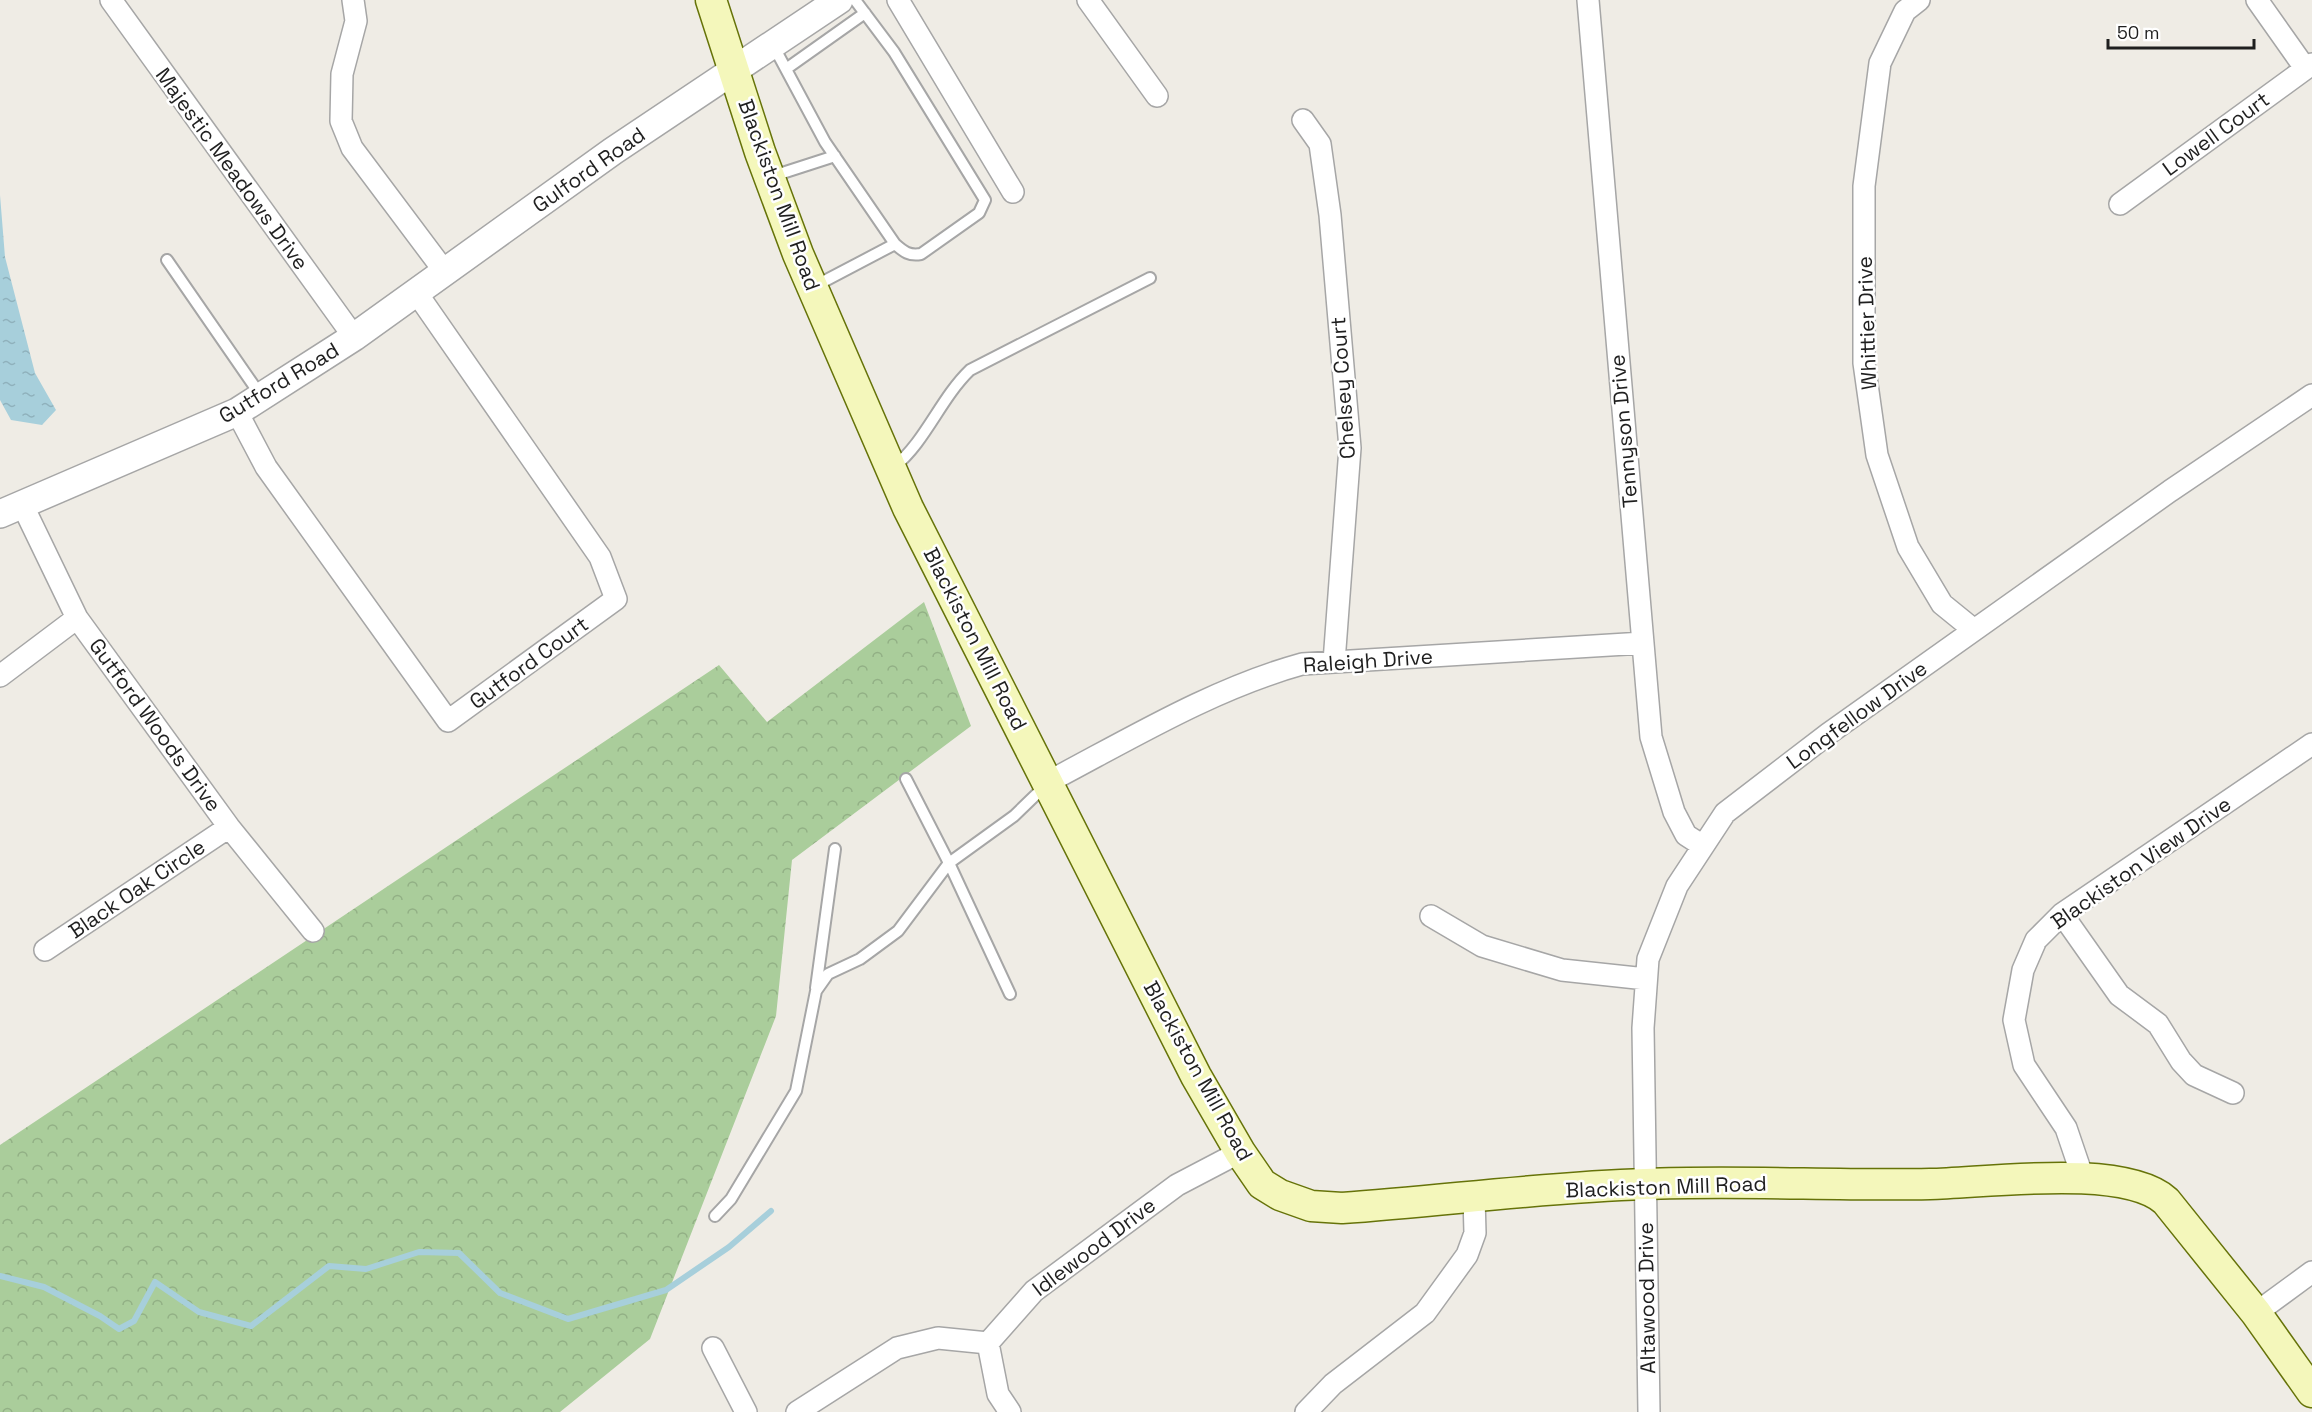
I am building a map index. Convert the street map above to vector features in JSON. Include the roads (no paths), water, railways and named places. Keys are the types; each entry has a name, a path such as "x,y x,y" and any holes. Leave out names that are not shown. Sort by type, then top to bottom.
{"main road":[{"name":"Blackiston Mill Road","path":"711,0 770,177 812,288 908,508 1196,1076 1239,1152 1262,1184 1280,1195 1311,1206 1342,1208 1645,1184 1930,1184 2084,1178 2127,1182 2161,1196 2256,1313 2312,1392"}],"street":[{"name":"Majestic Meadows Drive","path":"111,0 354,338"},
{"path":"353,0 356,21 342,74 341,121 352,148 445,272"},
{"name":"Gulford Road","path":"445,272 613,151 839,0"},
{"path":"898,0 1013,192"},
{"path":"1088,0 1157,96"},
{"name":"Tennyson Drive","path":"1587,0 1651,737 1674,812 1686,835 1703,846"},
{"name":"Whittier Drive","path":"1919,0 1905,11 1880,63 1864,186 1864,363 1877,455 1908,547 1942,604 1974,630"},
{"path":"2256,0 2309,66"},
{"name":"Lowell Court","path":"2120,204 2309,66"},
{"name":"Chelsey Court","path":"1303,120 1320,144 1329,215 1350,448 1334,662"},
{"name":"Gutford Road","path":"11,509 237,412 354,338 445,272"},
{"name":"Gutford Court","path":"237,412 266,467 448,721 616,599 600,556 416,292"},
{"name":"Longfellow Drive","path":"1645,1184 1643,1028 1648,958 1677,886 1725,813 1828,734 1974,630 2170,491 2312,395"},
{"name":"Gutford Woods Drive","path":"11,509 76,618 229,827 314,931"},
{"path":"0,676 76,618"},
{"name":"Raleigh Drive","path":"1048,782 1198,704 1265,674 1302,664 1643,643"},
{"name":"Blackiston View Drive","path":"2084,1178 2066,1128 2025,1065 2014,1020 2023,969 2036,940 2062,914 2312,744"},
{"name":"Black Oak Circle","path":"45,950 229,827"},
{"path":"2062,914 2119,995 2158,1024 2181,1061 2194,1075 2233,1093"},
{"path":"1431,916 1482,946 1562,969 1647,979"},
{"name":"Idlewood Drive","path":"988,1343 1034,1291 1177,1185 1239,1152"},
{"name":"Altawood Drive","path":"1645,1184 1649,1412"},
{"path":"1306,1412 1333,1384 1425,1313 1467,1255 1475,1233 1474,1197"},
{"path":"2256,1313 2312,1272"},
{"path":"797,1412 897,1348 938,1338 988,1343 998,1394 1010,1412"},
{"path":"713,1348 746,1412"}],"lane":[{"path":"773,44 835,156 895,244 903,252 912,255 921,254 979,213 985,200 894,52 855,0"},
{"path":"786,69 865,14"},
{"path":"770,177 835,156"},
{"path":"812,288 895,244"},
{"path":"167,260 261,396"},
{"path":"891,469 906,457 956,384 970,370 1150,278"},
{"path":"906,779 949,863 1010,994"},
{"path":"816,992 828,974 860,958 898,931 949,863 1014,816 1048,782"},
{"path":"715,1216 731,1199 796,1091 816,992 835,849"}],"water":[{"path":"0,195 5,257 35,373 56,410 42,425 11,420 0,400"}],"waterway":[{"path":"0,1276 44,1287 100,1316 119,1329 134,1321 155,1282 199,1312 251,1326 329,1266 366,1269 419,1252 459,1253 500,1293 568,1319 666,1290 729,1247 771,1211"}]}
